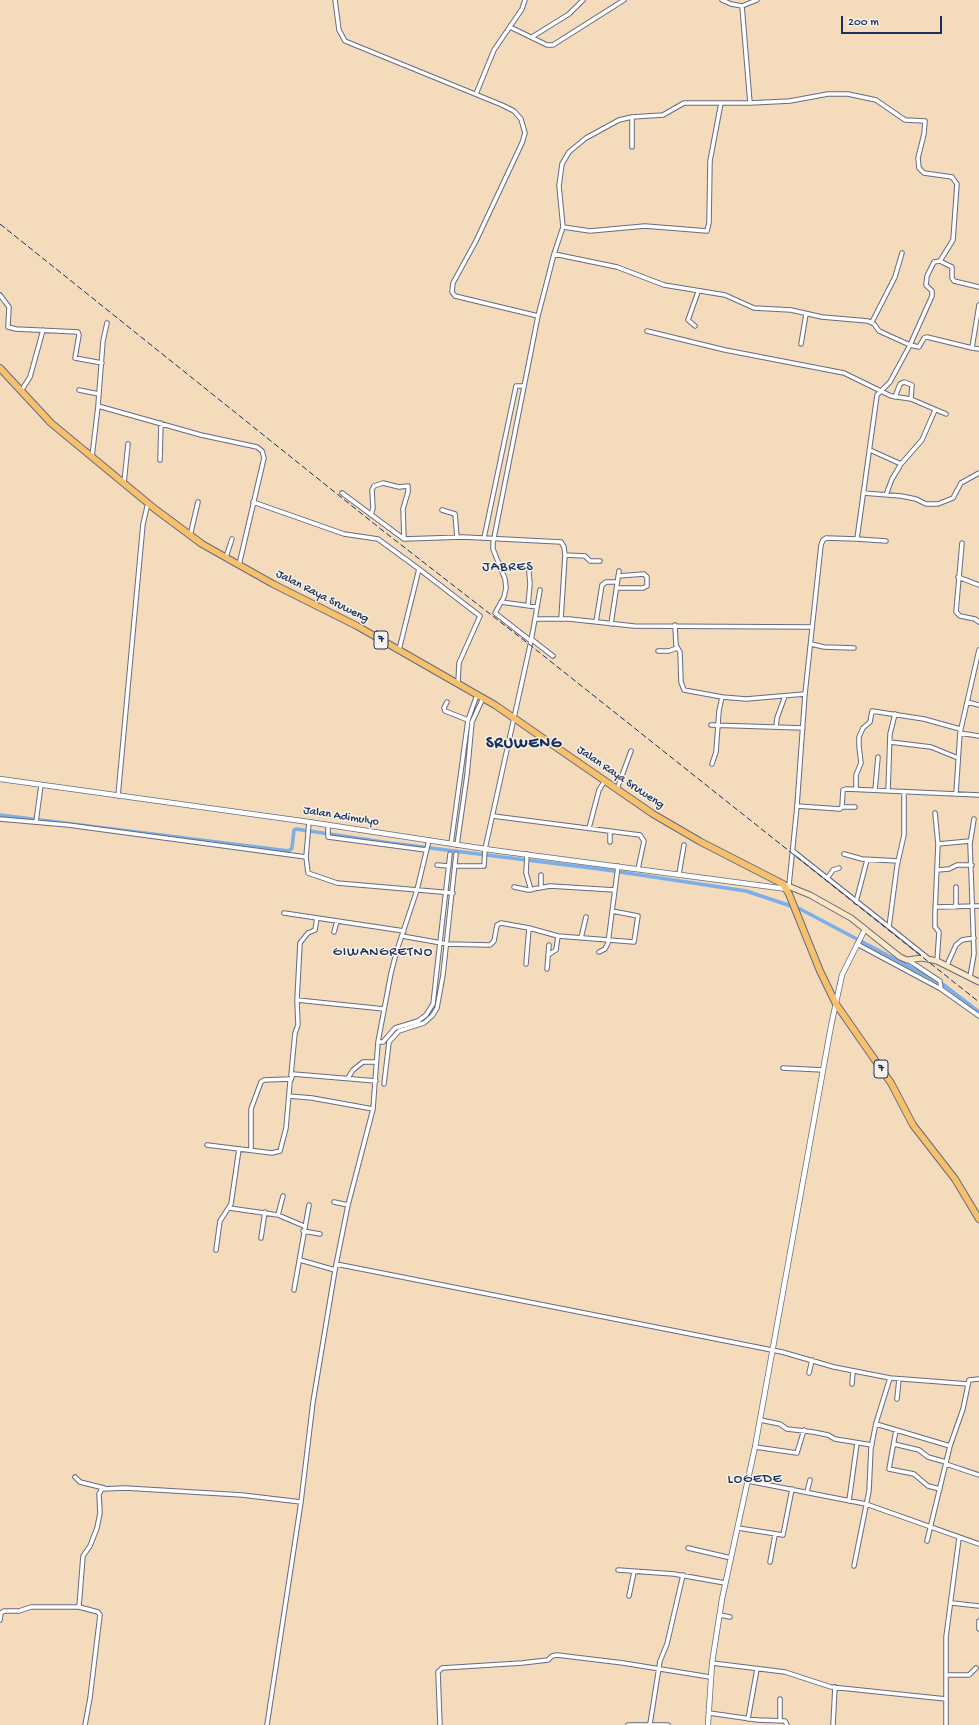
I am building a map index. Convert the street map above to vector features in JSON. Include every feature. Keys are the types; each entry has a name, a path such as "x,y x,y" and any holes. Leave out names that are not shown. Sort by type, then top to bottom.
{"highway":[{"name":"Jalan Raya Sruweng","path":"0,368 51,424 190,536 239,565 399,650 480,697 513,717 604,782 690,836 786,886"},
{"name":"7","path":"786,886 820,971 836,1004 891,1083 913,1125 955,1179 979,1219"}],"main road":[{"path":"786,886 830,906 865,929 895,954 907,960 922,958 937,961 979,982"}],"street":[{"path":"335,0 339,30 345,41 514,111 523,124 524,137 476,241 453,283 452,292 455,296 538,316"},
{"path":"476,94 494,50 522,9 525,0"},
{"path":"532,37 569,14 583,0"},
{"path":"510,27 547,45 553,45 624,0"},
{"path":"722,0 742,6 757,0"},
{"path":"742,6 750,103"},
{"path":"553,656 496,615 495,610 501,602 506,584 493,549 538,316 554,254 563,227 559,186 560,170 564,158 589,135 614,122 632,117 663,114 684,103 750,103 790,101 828,94 848,94 876,100 905,120 925,121 924,134 918,158 919,168 924,173 952,177 957,184 953,240 940,261"},
{"path":"563,227 590,232 640,226 707,231 709,223 710,161 721,103"},
{"path":"632,117 632,147"},
{"path":"872,322 895,277 902,253"},
{"path":"554,254 617,267 664,285 698,292 725,295 754,308 791,310 806,314 872,322 879,331 910,345 919,347 924,338 927,337 979,349"},
{"path":"857,539 876,398 880,391 890,382 910,345 932,296 932,291 926,285 934,262 940,261 952,267 952,278 954,281 979,287"},
{"path":"695,326 688,320 698,292"},
{"path":"0,295 9,307 8,327 16,329 78,332 79,335 74,354 75,358 102,363"},
{"path":"972,348 979,305"},
{"path":"801,344 806,314"},
{"path":"92,458 107,323"},
{"path":"21,390 30,377 43,330"},
{"path":"647,332 733,352 844,373 880,391 895,397 911,398 946,414"},
{"path":"895,397 900,384 904,382 912,385 911,398"},
{"path":"484,538 516,386 524,386"},
{"path":"78,390 99,394"},
{"path":"98,406 202,436 257,447 262,451 264,458 239,565"},
{"path":"886,495 892,479 901,464 922,440 935,410"},
{"path":"160,460 161,423"},
{"path":"124,483 128,444"},
{"path":"870,450 901,464"},
{"path":"498,473 507,474"},
{"path":"863,493 909,497 926,504 938,504 953,498 961,483 979,473"},
{"path":"371,515 372,490 374,486 381,483 408,486 408,492 403,509 404,539"},
{"path":"495,484 505,486"},
{"path":"342,493 404,539 457,537 557,540 563,543 565,555 561,619"},
{"path":"190,536 198,502"},
{"path":"253,502 344,534 378,539 480,616 459,663 458,685"},
{"path":"118,796 143,524 148,503"},
{"path":"442,510 455,514 457,537"},
{"path":"786,886 793,851 812,627 822,540 828,538 886,541"},
{"path":"226,557 232,539"},
{"path":"962,543 956,612 960,616 975,619 979,622"},
{"path":"565,555 585,556 590,561 600,561"},
{"path":"399,650 419,569"},
{"path":"610,624 619,571"},
{"path":"528,606 530,584 529,572"},
{"path":"617,588 643,588 647,586 647,576 644,574 618,576"},
{"path":"958,577 979,585"},
{"path":"596,622 602,585 606,582 617,582"},
{"path":"455,866 484,866 485,850 531,640 540,590"},
{"path":"501,602 537,607"},
{"path":"535,619 561,619 610,624 812,627"},
{"path":"675,625 677,648 680,652 680,682 684,690 722,697 746,699 806,694"},
{"path":"811,644 824,647 854,648"},
{"path":"658,651 669,651 677,648"},
{"path":"956,793 960,731 979,650"},
{"path":"776,727 777,718 785,696"},
{"path":"454,845 468,720 480,697"},
{"path":"454,845 467,775 472,722 480,697"},
{"path":"712,764 716,752 722,697"},
{"path":"447,702 444,708 445,711 468,720"},
{"path":"967,702 979,705"},
{"path":"856,789 856,775 861,763 859,737 863,728 870,722 871,712 874,710 924,719 979,736"},
{"path":"888,791 890,742 895,714"},
{"path":"710,725 803,728"},
{"path":"890,742 935,748 958,758"},
{"path":"617,789 631,751"},
{"path":"875,790 878,757"},
{"path":"462,774 467,775"},
{"name":"Jalan Adimulyo","path":"0,779 41,786 309,822 427,846 454,845 527,856 786,886"},
{"path":"589,828 599,790 604,782"},
{"path":"36,821 41,786"},
{"path":"842,807 843,790 856,789 979,795"},
{"path":"889,927 898,860 904,835 904,792"},
{"path":"797,806 830,809 855,807"},
{"path":"935,813 938,844 935,907 935,926 939,932 937,961"},
{"path":"493,816 637,834 643,837 643,849 638,869"},
{"path":"0,819 36,821 306,857"},
{"path":"970,977 974,962 972,865 970,841 974,819"},
{"path":"309,822 306,857 308,873 337,883 452,893"},
{"path":"267,1725 302,1502 313,1402 336,1264 348,1205 373,1109 378,1042 393,962 417,890 427,846 362,842 327,834 328,825"},
{"path":"610,831 610,842"},
{"path":"938,844 970,841"},
{"path":"679,874 684,845"},
{"path":"793,851 828,877 856,902 930,959"},
{"path":"384,1084 386,1043 395,1028 418,1021 431,1009 437,975 450,854"},
{"path":"378,1042 386,1043 399,1031 420,1025 429,1019 435,1012 440,997 443,975 456,854"},
{"path":"844,854 867,860 898,860"},
{"path":"527,856 526,873 530,890"},
{"path":"856,902 867,860"},
{"path":"437,865 449,866"},
{"path":"937,870 949,869 957,865 972,865"},
{"path":"599,952 605,949 608,941 618,867"},
{"path":"828,877 833,870 839,868"},
{"path":"541,874 542,887"},
{"path":"514,887 530,890 554,886 615,890"},
{"path":"956,887 956,907"},
{"path":"935,907 979,906"},
{"path":"402,936 447,944 491,944 499,924 529,928 542,933 558,936 634,942 639,917 636,915 612,911"},
{"path":"284,914 404,931"},
{"path":"581,938 586,917"},
{"path":"207,1145 272,1154 278,1153 282,1149 295,1033 298,1024 297,1000 300,943 308,933 315,930 317,918"},
{"path":"973,920 978,920"},
{"path":"334,932 337,921"},
{"path":"526,964 529,928"},
{"path":"708,1725 710,1677 725,1583 755,1447 836,1004 842,975 865,929"},
{"path":"548,955 556,950 558,936"},
{"path":"947,966 951,959 952,950 958,942 974,938"},
{"path":"859,940 941,986"},
{"path":"547,969 548,945"},
{"path":"907,960 979,1016"},
{"path":"437,975 443,975"},
{"path":"297,1000 384,1009"},
{"path":"431,1009 435,1012"},
{"path":"418,1021 420,1025"},
{"path":"395,1028 399,1031"},
{"path":"348,1078 353,1070 363,1062 376,1062"},
{"path":"783,1068 823,1070"},
{"path":"251,1150 251,1109 261,1082 264,1080 291,1077 298,1073 376,1081"},
{"path":"289,1096 312,1098 373,1109"},
{"path":"216,1250 220,1221 229,1208 238,1149"},
{"path":"278,1215 283,1196"},
{"path":"334,1202 348,1205"},
{"path":"294,1290 300,1260 303,1231 309,1205"},
{"path":"229,1208 278,1215 304,1226"},
{"path":"261,1238 265,1212"},
{"path":"303,1231 320,1234"},
{"path":"300,1260 335,1270"},
{"path":"336,1264 773,1351 853,1371 890,1378 968,1384"},
{"path":"810,1373 812,1360"},
{"path":"852,1384 853,1371"},
{"path":"854,1566 869,1491 869,1463 876,1424 890,1378"},
{"path":"897,1399 899,1379"},
{"path":"927,1541 950,1446 964,1405 968,1384 970,1379 979,1379"},
{"path":"760,1420 780,1424 787,1429 804,1430 828,1435 835,1439 872,1445"},
{"path":"876,1424 950,1446"},
{"path":"755,1447 798,1453 804,1430"},
{"path":"896,1430 890,1469 914,1474 928,1486 940,1489"},
{"path":"849,1501 858,1443"},
{"path":"894,1444 919,1450 928,1457 979,1475"},
{"path":"75,1477 80,1482 104,1488 242,1495 302,1502"},
{"path":"807,1492 810,1480"},
{"path":"748,1481 866,1504 958,1538 979,1544"},
{"path":"79,1608 83,1556 90,1546 97,1528 100,1513 99,1494 104,1488"},
{"path":"738,1528 775,1535 784,1534 792,1489"},
{"path":"770,1562 775,1535"},
{"path":"946,1725 946,1637 952,1603 958,1538"},
{"path":"688,1548 731,1558"},
{"path":"618,1570 683,1575 725,1583"},
{"path":"629,1596 634,1572"},
{"path":"650,1724 662,1654 668,1640 683,1575"},
{"path":"952,1603 979,1606"},
{"path":"0,1620 1,1612 19,1611 31,1607 79,1608 98,1612 100,1615 90,1702 85,1725"},
{"path":"720,1615 730,1617"},
{"path":"979,1621 979,1629"},
{"path":"440,1725 438,1672 442,1668 522,1663 548,1660 552,1656 557,1655 623,1663 710,1677"},
{"path":"712,1663 786,1672 822,1685 946,1699"},
{"path":"946,1675 968,1675 976,1668"},
{"path":"748,1718 757,1669"},
{"path":"833,1725 835,1687"},
{"path":"778,1725 780,1699"},
{"path":"709,1713 786,1721 787,1725"},
{"path":"628,1725 668,1725"}],"waterway":[{"path":"0,815 289,851 292,848 294,830 296,829 390,843 607,870 746,891 800,909 944,985 979,1012"}],"railway":[{"path":"0,224 382,530 530,645 979,1002"}],"district":[{"name":"JABRES","path":"508,568"},
{"name":"SRUWENG","path":"524,745"},
{"name":"GIWANGRETNO","path":"383,953"},
{"name":"LOGEDE","path":"755,1480"}]}
